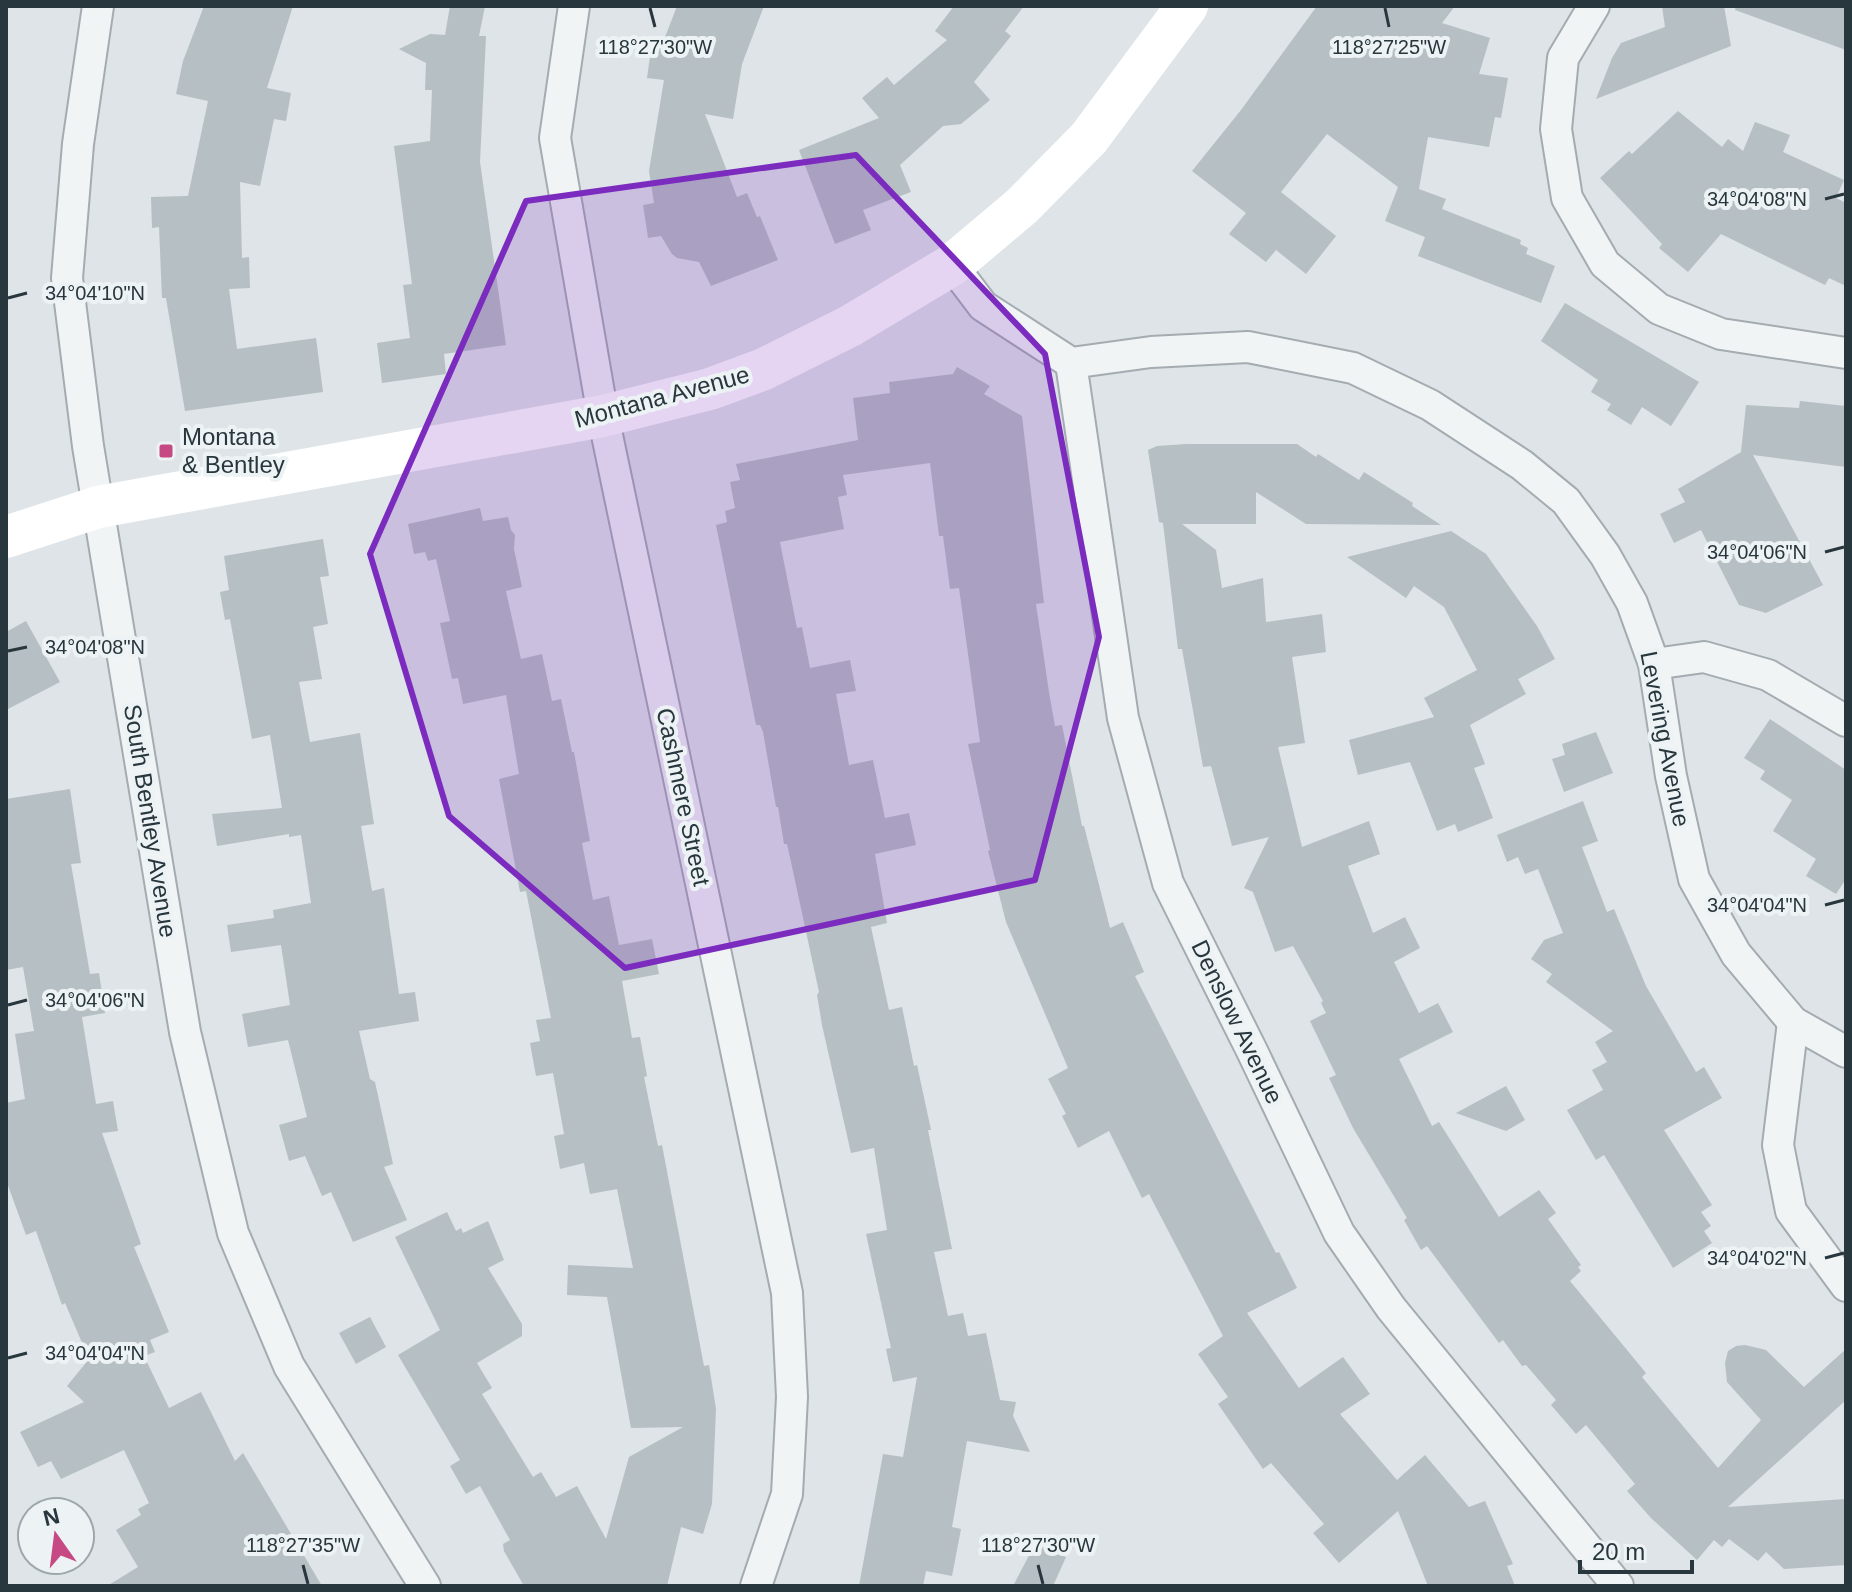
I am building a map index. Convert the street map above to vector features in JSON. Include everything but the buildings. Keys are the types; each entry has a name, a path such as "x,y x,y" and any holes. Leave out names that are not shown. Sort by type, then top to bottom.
{"street":[{"name":"South Bentley Avenue","path":"98,6 78,144 67,278 98,507 185,1032 233,1233 289,1366 425,1586"},
{"name":"Cashmere Street","path":"574,6 555,138 603,416 787,1293 792,1397 787,1494 756,1586"},
{"name":"Montana Avenue","path":"6,537 98,507 603,416 710,389 764,369 850,326 952,265 1022,206 1089,138 1187,6"},
{"path":"1594,6 1563,58 1556,129 1567,198 1605,264 1659,309 1721,334 1846,353"},
{"path":"952,265 983,306 1071,363"},
{"name":"Levering Avenue","path":"1071,363 1151,352 1248,347 1353,368 1430,405 1522,465 1566,501 1605,555 1632,603 1654,664 1671,776 1694,879 1736,954 1793,1022 1846,1052"},
{"name":"Denslow Avenue","path":"1071,363 1123,718 1168,883 1339,1233 1391,1308 1618,1586"},
{"path":"1654,664 1704,657 1755,671 1768,675 1846,721"},
{"path":"1793,1022 1778,1145 1780,1158 1791,1211 1846,1286"}],"highlighted area":[{"path":"856,155 1045,354 1099,637 1035,880 625,968 449,816 370,554 526,201"}],"place":[{"name":"Montana & Bentley","path":"166,451"}]}
